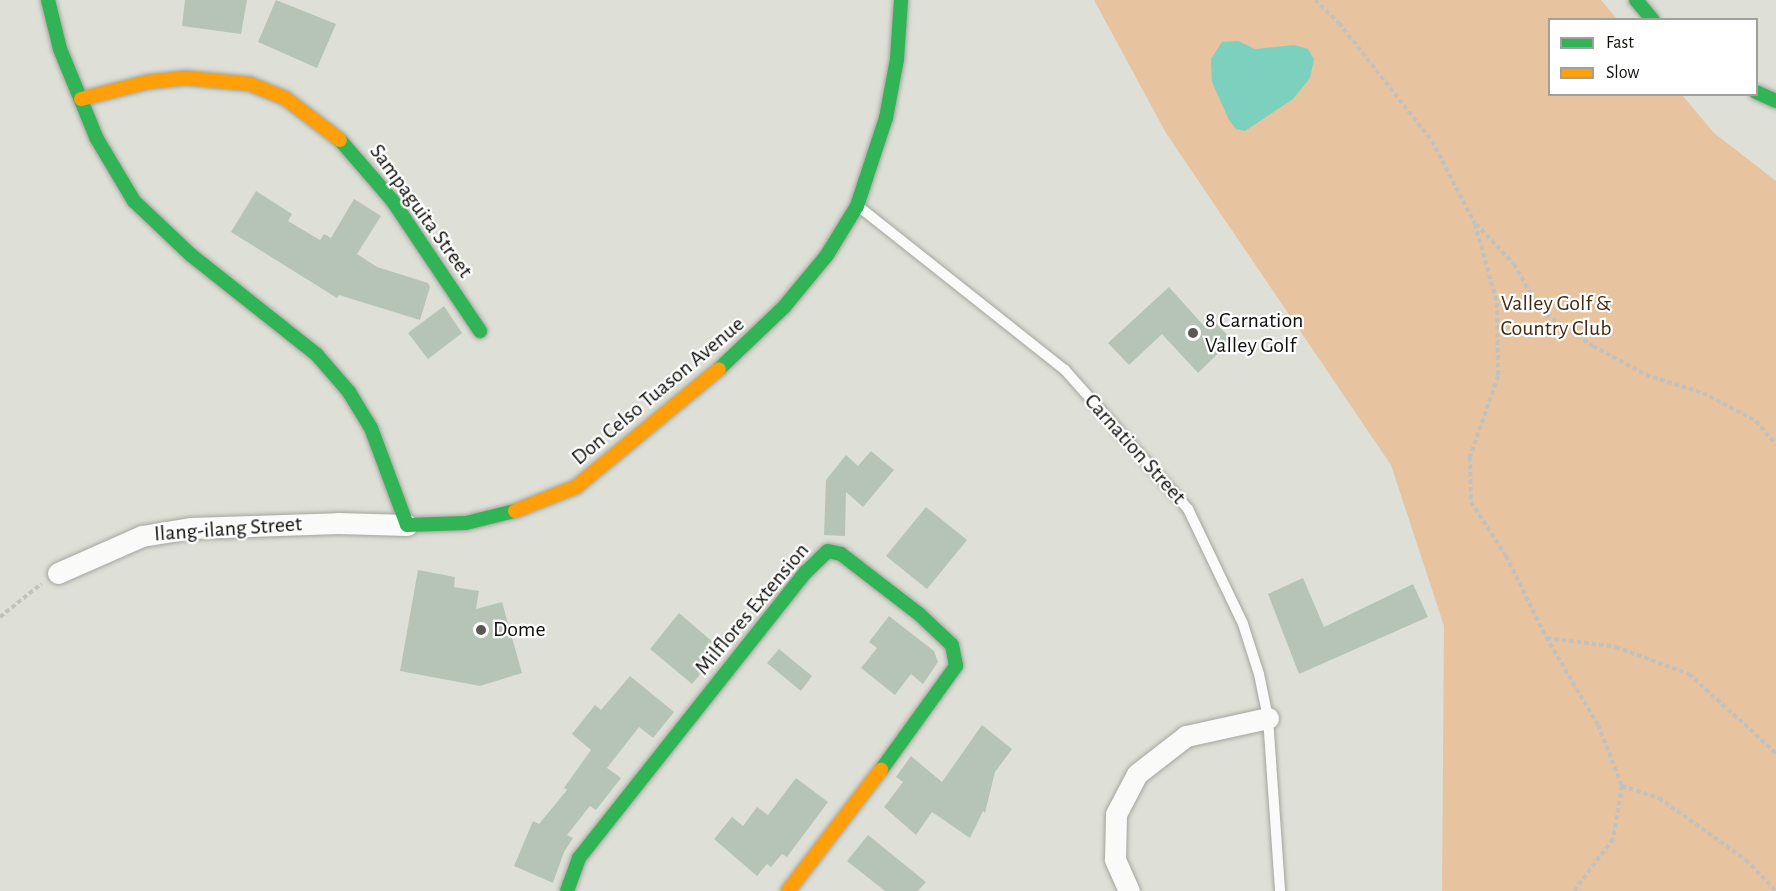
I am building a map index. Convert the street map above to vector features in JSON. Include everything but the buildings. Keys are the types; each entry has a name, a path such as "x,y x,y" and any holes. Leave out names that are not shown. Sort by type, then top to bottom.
{"street":[{"path":"48,0 60,49 97,139 134,201 191,255 317,355 349,392 371,428 407,525"},
{"name":"Don Celso Tuason Avenue","path":"407,525 466,523 502,516 576,487 600,471 745,348 827,255 857,206 885,118 897,59 901,0"},
{"path":"1636,0 1651,18"},
{"name":"Sampaguita Street","path":"81,99 148,82 186,78 250,84 285,98 318,120 356,154 392,200 480,331"},
{"path":"1758,93 1776,101"},
{"name":"Ilang-ilang Street","path":"58,573 142,536 191,528 338,523 407,525"},
{"name":"Milflores Extension","path":"567,891 579,858 806,572 828,551 842,554 919,614 952,645 956,666 891,759 788,891"},
{"path":"1129,891 1115,859 1116,814 1137,774 1186,736 1268,718"}],"lane":[{"name":"Carnation Street","path":"857,206 1065,370 1188,509 1243,624 1268,718 1280,891"}],"path":[{"path":"1314,0 1339,23 1432,141 1475,224 1497,303 1498,376 1470,457 1471,502 1506,556 1546,638 1598,725 1622,786 1613,839 1574,891"},
{"path":"1475,224 1514,264 1540,310 1593,346 1646,375 1703,393 1756,421 1776,445"},
{"path":"0,617 22,596 58,573"},
{"path":"1546,638 1616,647 1689,674 1776,753"},
{"path":"1622,786 1659,798 1746,860 1776,891"}],"green space":[{"name":"Valley Golf & Country Club","path":"1094,0 1601,0 1616,18 1548,18 1548,96 1683,96 1714,133 1776,181 1776,891 1442,891 1444,626 1391,465 1166,133"}],"water":[{"path":"1238,41 1255,49 1294,45 1308,49 1314,59 1310,78 1293,99 1245,131 1236,129 1229,120 1212,82 1211,59 1222,42"}],"traffic: fast":[{"path":"48,0 60,49 97,139 134,201 191,255 317,355 349,392 371,428 407,525 466,523 515,511"},
{"path":"719,369 784,307 827,255 857,206 886,118 897,59 901,0"},
{"path":"1636,0 1651,18"},
{"path":"1758,93 1776,101"},
{"path":"340,140 392,200 480,331"},
{"path":"567,891 579,858 806,572 828,551 841,554 919,614 952,645 956,666 881,770"}],"traffic: slow":[{"path":"81,99 148,82 186,78 250,84 285,98 340,140"},
{"path":"515,511 576,487 719,369"},
{"path":"788,891 881,770"}],"place":[{"name":"8 Carnation Valley Golf","path":"1193,333"},
{"name":"Dome","path":"481,630"}]}
